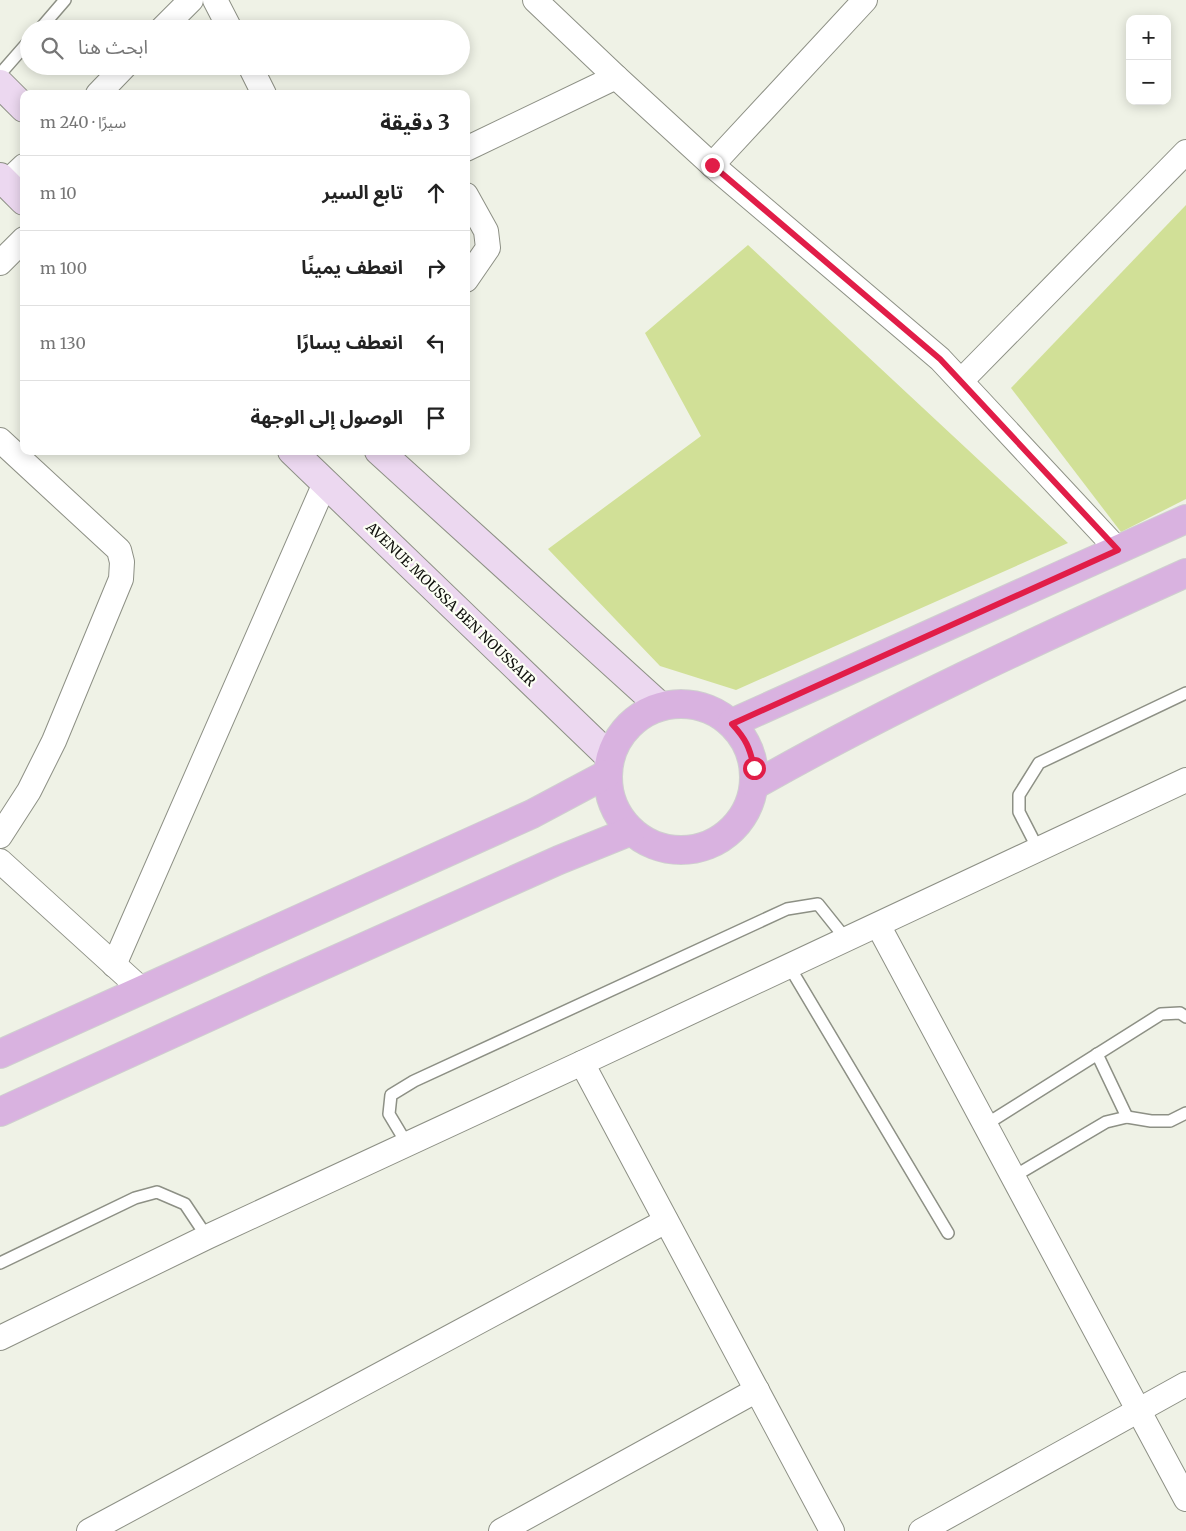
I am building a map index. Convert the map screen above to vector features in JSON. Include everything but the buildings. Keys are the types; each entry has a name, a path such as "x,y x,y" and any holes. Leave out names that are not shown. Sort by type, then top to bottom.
{"main road":[{"path":"732,724 1186,519"},
{"path":"755,785 808,755 1001,658 1186,573"},
{"path":"686,703 711,709 732,724 743,736 750,752 754,768 755,785 746,811 730,832 707,846 680,850 654,845 631,831 618,815 610,795 609,766 621,735 638,717 660,706 686,703"},
{"path":"0,1054 532,814 609,766"},
{"path":"0,1112 550,864 631,831"}],"street":[{"path":"171,20 191,0"},
{"path":"215,0 225,20"},
{"path":"712,165 865,0"},
{"path":"546,4 616,77 712,165 940,359 1118,550"},
{"path":"102,90 116,75"},
{"path":"254,75 262,90"},
{"path":"470,148 616,77"},
{"path":"0,84 20,104"},
{"path":"961,381 1186,152"},
{"path":"470,202 486,231 488,248 470,274"},
{"path":"0,263 20,243"},
{"path":"0,836 29,791 54,741 121,578 122,562 119,550 1,443"},
{"name":"AVENUE MOUSSA BEN NOUSSAIR","path":"296,455 609,766"},
{"path":"383,455 660,706"},
{"path":"114,965 325,483"},
{"path":"0,1338 207,1237 1186,780"},
{"path":"0,861 142,990"},
{"path":"878,925 1186,1499"},
{"path":"582,1063 832,1531"},
{"path":"89,1531 666,1221"},
{"path":"921,1531 1186,1384"},
{"path":"501,1531 757,1390"}],"lane":[{"path":"48,20 65,0"},
{"path":"0,74 20,51"},
{"path":"1038,849 1019,812 1019,795 1039,763 1186,693"},
{"path":"407,1144 389,1114 391,1095 414,1080 787,909 818,904 846,940"},
{"path":"789,966 948,1233"},
{"path":"985,1125 1161,1014 1180,1013 1186,1016"},
{"path":"1097,1054 1127,1117"},
{"path":"1013,1177 1106,1122 1127,1117 1170,1121 1186,1113"},
{"path":"0,1262 135,1198 157,1192 185,1204 207,1237"}],"green space":[{"path":"1186,205 1186,499 1121,532 1011,388"},
{"path":"748,245 1068,543 736,690 660,666 548,549 701,436 645,333"}],"route":[{"path":"712,165 940,359 1118,550 732,724 743,736 754,768"}]}
